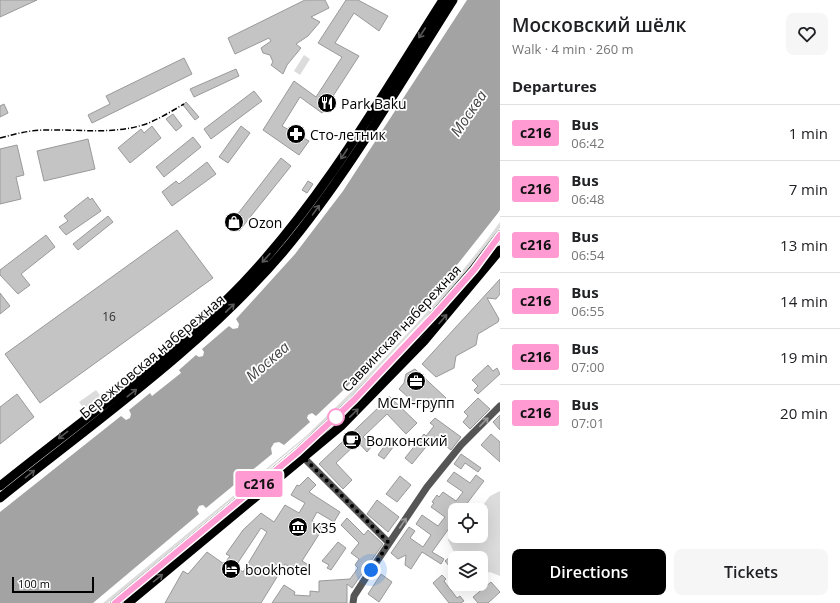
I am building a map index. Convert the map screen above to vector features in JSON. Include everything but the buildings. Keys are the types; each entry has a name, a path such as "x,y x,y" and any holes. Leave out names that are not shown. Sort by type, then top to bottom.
{"main road":[{"name":"Бережковская набережная","path":"0,486 140,376 199,326 248,278 300,217 326,182 443,0"},
{"name":"Бережковская набережная","path":"0,498 144,384 206,331 264,272 308,221 333,186 453,0"},
{"name":"Саввинская набережная","path":"115,603 298,452 354,400 436,313 474,270 500,235"},
{"name":"Саввинская набережная","path":"128,603 341,426 415,352 500,250"}],"street":[{"path":"354,603 354,596 427,487 461,446 500,406"},
{"path":"304,458 389,543"}],"shaded area":[{"path":"304,55 310,59 300,75 294,71"},
{"path":"500,222 500,228 486,247 439,303 366,381 321,425 108,603 103,603 306,436 408,333 455,279"},
{"path":"96,390 100,395 99,397 84,409 79,402"},
{"path":"500,491 500,576 488,573 488,551 454,551 450,543 488,543 488,503 484,503 490,496"}],"water":[{"name":"Москва","path":"467,0 500,0 500,210 498,213 408,323 375,359 316,416 312,413 308,415 307,418 310,422 284,445 279,442 274,443 271,448 272,454 206,508 203,505 199,506 197,510 199,514 93,603 0,603 0,512 121,416 126,420 130,418 131,414 129,410 150,393 152,396 181,373 179,370 196,355 199,357 203,356 204,352 202,349 229,326 233,329 238,328 239,324 236,319 295,254 343,191"}],"railway":[{"path":"0,138 22,132 39,130 96,131 134,127 156,120 184,104"}],"bus line":[{"name":"с216","path":"115,603 298,452 354,400 378,377 417,335 474,270 500,235"}],"place":[{"name":"Park Baku","path":"327,103"},
{"name":"Сто-летник","path":"296,134"},
{"name":"Ozon","path":"234,222"},
{"name":"МСМ-групп","path":"416,381"},
{"name":"Волконский","path":"352,440"},
{"name":"K35","path":"298,527"},
{"name":"bookhotel","path":"231,569"}],"route":[{"path":"336,417 343,424 304,458 389,543 371,570"}]}
